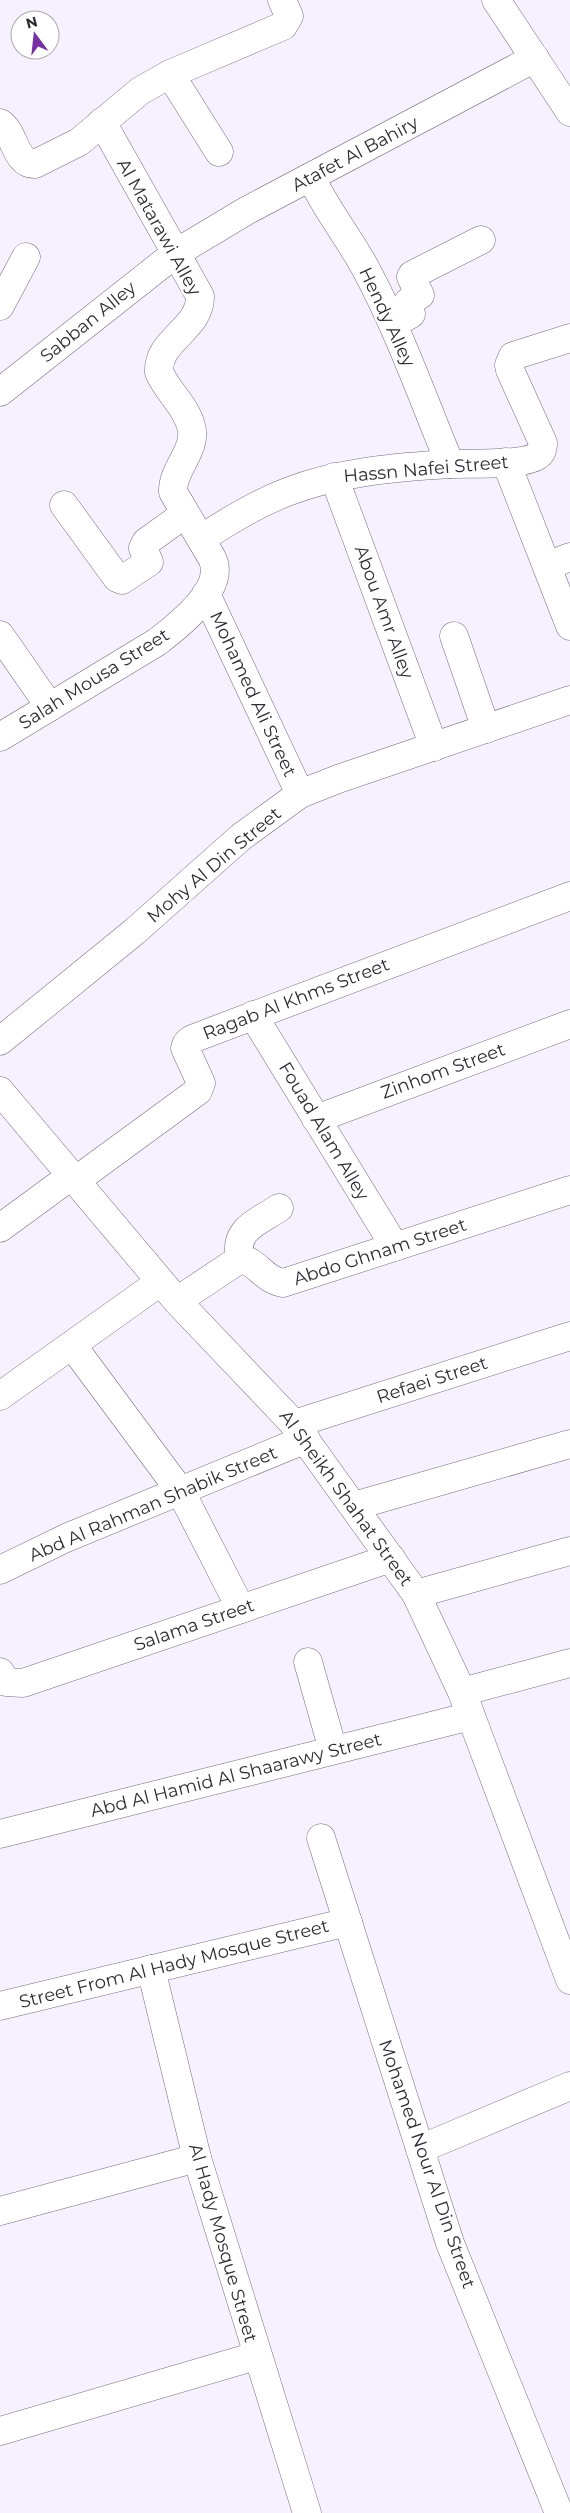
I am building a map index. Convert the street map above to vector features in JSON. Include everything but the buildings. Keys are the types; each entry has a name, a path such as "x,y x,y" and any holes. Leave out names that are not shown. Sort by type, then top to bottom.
{"street":[{"path":"496,0 570,112"},
{"path":"0,123 7,128 23,160 32,164 79,142 140,91 170,74 279,29 286,24 286,8"},
{"name":"Atafet Al Bahiry","path":"176,252 246,211 535,58"},
{"path":"170,74 219,152"},
{"name":"Al Matarawi Alley","path":"102,122 197,289 200,304 195,318 165,351 158,365 162,379 186,415 192,433 192,442 172,482 172,492 216,568 206,594"},
{"name":"Hendy Alley","path":"311,177 322,200 368,273 393,324 450,464"},
{"path":"393,324 411,314 408,302 420,295 411,277 412,275 480,240"},
{"name":"Sabban Alley","path":"0,392 176,252"},
{"path":"0,306 26,257"},
{"name":"Hassn Nafei Street","path":"200,539 242,512 288,491 334,478 450,464 506,462 534,458 542,450 543,443 510,370 510,360 513,356 570,338"},
{"path":"506,462 558,562 570,626"},
{"name":"Abou Amr Alley","path":"334,478 434,747"},
{"path":"64,505 117,578 122,580 150,562 144,548 146,542 185,514"},
{"name":"Salah Mousa Street","path":"0,737 157,642 192,613 206,594"},
{"name":"Mohamed Ali Street","path":"206,594 300,794"},
{"path":"0,635 50,707"},
{"path":"454,636 486,729"},
{"name":"Mohy Al Din Street","path":"0,1041 134,932 241,837 300,794 338,779 570,700"},
{"name":"Ragab Al Khms Street","path":"73,1178 198,1091 201,1083 186,1054 186,1043 253,1015 570,896"},
{"name":"Fouad Alam Alley","path":"253,1015 395,1247"},
{"name":"Zinhom Street","path":"316,1119 570,1024"},
{"name":"Al Sheikh Shahat Street","path":"0,1091 169,1292 300,1431 416,1594 467,1704 570,1980"},
{"path":"0,1228 73,1178"},
{"name":"Abdo Ghnam Street","path":"240,1259 249,1260 264,1277 283,1283 570,1190"},
{"path":"0,1396 72,1345 169,1292 240,1259 237,1246 242,1233 279,1208"},
{"name":"Refaei Street","path":"300,1431 570,1336"},
{"path":"72,1345 181,1492 241,1609"},
{"name":"Abd Al Rahman Shabik Street","path":"0,1570 66,1538 181,1492 300,1431"},
{"path":"354,1506 570,1444"},
{"path":"416,1594 570,1551"},
{"name":"Salama Street","path":"0,1672 6,1682 23,1683 391,1558"},
{"path":"308,1662 333,1750"},
{"name":"Abd Al Hamid Al Shaarawy Street","path":"0,1833 333,1750 467,1704 570,1663"},
{"name":"Mohamed Nour Al Din Street","path":"321,1838 450,2243 560,2495"},
{"name":"Street From Al Hady Mosque Street","path":"0,2006 348,1922"},
{"name":"Al Hady Mosque Street","path":"151,1969 197,2158 256,2356 307,2513"},
{"path":"420,2149 570,2086"},
{"path":"0,2211 197,2158"},
{"path":"0,2431 256,2356"}]}
